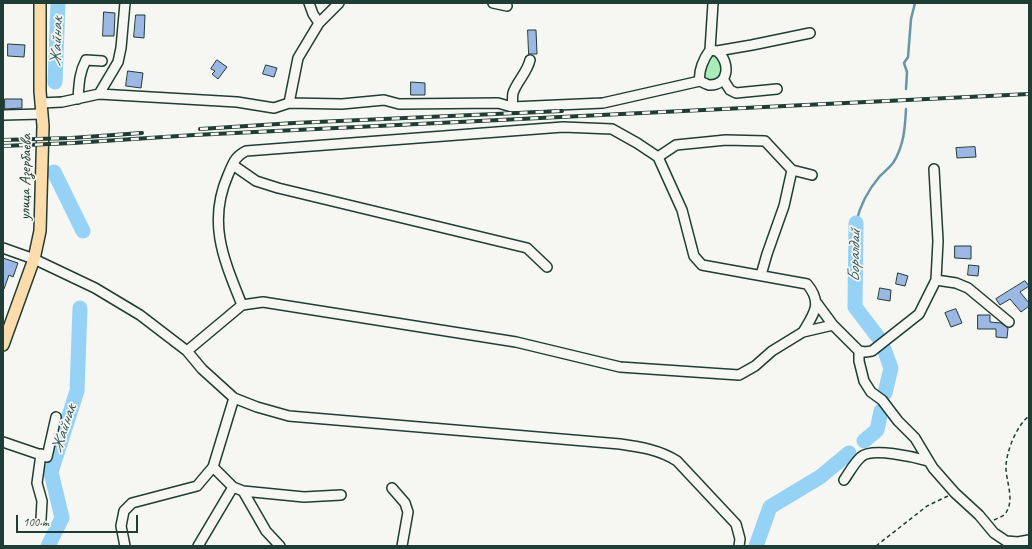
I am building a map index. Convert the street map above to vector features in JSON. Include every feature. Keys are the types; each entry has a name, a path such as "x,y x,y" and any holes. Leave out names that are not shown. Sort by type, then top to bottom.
{"main road":[{"name":"улица Азербаева","path":"3,345 34,259 40,231 42,192 42,114 40,3"}],"street":[{"path":"100,94 118,62 121,48 125,3"},
{"path":"309,3 319,24"},
{"path":"289,103 298,58 319,24 339,3"},
{"path":"493,3 507,6"},
{"path":"713,3 713,50"},
{"path":"700,81 699,75 707,55 713,50 752,45 810,32"},
{"path":"41,103 62,102 100,94 237,102 274,108 289,103 342,104 384,100 399,104 498,103 512,107 603,103 700,81 708,85 718,83 723,79 726,72 725,58 713,50"},
{"path":"78,99 80,76 82,67 86,60 102,61"},
{"path":"512,107 513,94 517,84 528,69 530,60"},
{"path":"723,79 730,90 736,93 777,89"},
{"path":"3,115 42,114"},
{"path":"242,305 226,266 219,238 217,220 222,189 238,155 246,151 563,127 612,129 658,157 682,210 694,256 702,265 807,284 814,292 816,302 833,324 859,351 872,351 919,314 936,280 938,241 934,169"},
{"path":"658,157 676,145 726,140 765,141 792,170 812,175"},
{"path":"233,165 256,181 278,188 527,248 547,267"},
{"path":"761,275 784,206 792,170"},
{"path":"3,248 34,259 95,288 140,315 187,351 202,369 234,398 257,407 289,416 620,444 652,449 668,455 678,461 736,524 740,539 739,546"},
{"path":"936,280 956,283 968,288 1009,322"},
{"path":"187,351 242,305 263,302 516,342 620,368 739,375 755,366 772,351 803,332 833,324"},
{"path":"803,332 811,318 816,302"},
{"path":"859,351 859,361 864,381 871,392 882,400 898,422 915,438 928,461 955,493 979,515 994,533 1006,541 1018,542 1029,540"},
{"path":"125,546 121,526 124,511 132,503 196,486 213,467 234,398"},
{"path":"3,442 47,457 56,417"},
{"path":"844,480 861,457 871,452 911,456 928,461"},
{"path":"41,454 37,483 42,500 41,519"},
{"path":"213,467 233,486 243,491 304,497 341,495"},
{"path":"198,546 233,486"},
{"path":"392,488 406,503 408,512 402,546"},
{"path":"243,491 266,531 280,546"}],"path":[{"path":"986,523 1004,515 1009,507 1006,466 1011,444 1025,419 1029,416"},
{"path":"876,546 927,506 955,493"}],"green space":[{"path":"714,55 722,67 722,75 716,81 710,83 704,80 704,67 709,57"}],"building":[{"path":"104,12 115,13 114,36 103,36"},
{"path":"136,15 145,15 144,38 134,37"},
{"path":"528,30 536,30 537,54 529,54"},
{"path":"8,44 25,45 24,57 8,56"},
{"path":"217,60 227,67 218,79 212,74 215,71 211,69"},
{"path":"266,65 277,68 274,77 263,74"},
{"path":"128,71 143,73 141,88 126,86"},
{"path":"411,82 425,83 425,95 411,95"},
{"path":"5,99 22,99 22,108 5,109"},
{"path":"975,147 976,157 957,158 956,148"},
{"path":"955,246 971,246 971,259 955,258"},
{"path":"3,258 18,263 13,277 9,275 4,289 3,289"},
{"path":"969,265 979,266 978,276 968,275"},
{"path":"898,273 908,276 905,286 896,284"},
{"path":"1025,281 1029,286 1020,292 1029,303 1029,306 1021,312 1010,299 1000,305 996,299"},
{"path":"880,288 891,290 890,301 878,299"},
{"path":"956,309 962,323 951,327 945,313"},
{"path":"978,315 990,315 990,322 1001,323 1008,328 1007,338 996,337 996,329 978,329"}],"waterway":[{"name":"Жайнак","path":"55,82 58,3"},
{"name":"Боралдай","path":"906,89 907,72 904,63 908,57 911,19 915,3"},
{"name":"Боралдай","path":"856,223 862,204 868,192 897,157 903,137 906,109"},
{"name":"Жайнак","path":"54,172 83,231"},
{"name":"Боралдай","path":"856,223 855,307 878,337"},
{"name":"Жайнак","path":"48,546 62,518 51,472 77,391 80,308"},
{"name":"Боралдай","path":"884,349 891,368 885,393"},
{"name":"Боралдай","path":"864,441 877,430 881,411"},
{"name":"Боралдай","path":"756,546 770,507 820,477 849,453"}],"railway":[{"path":"3,146 194,135 1029,94"},
{"path":"200,129 294,123 562,111"},
{"path":"3,140 71,138 142,133"}]}
